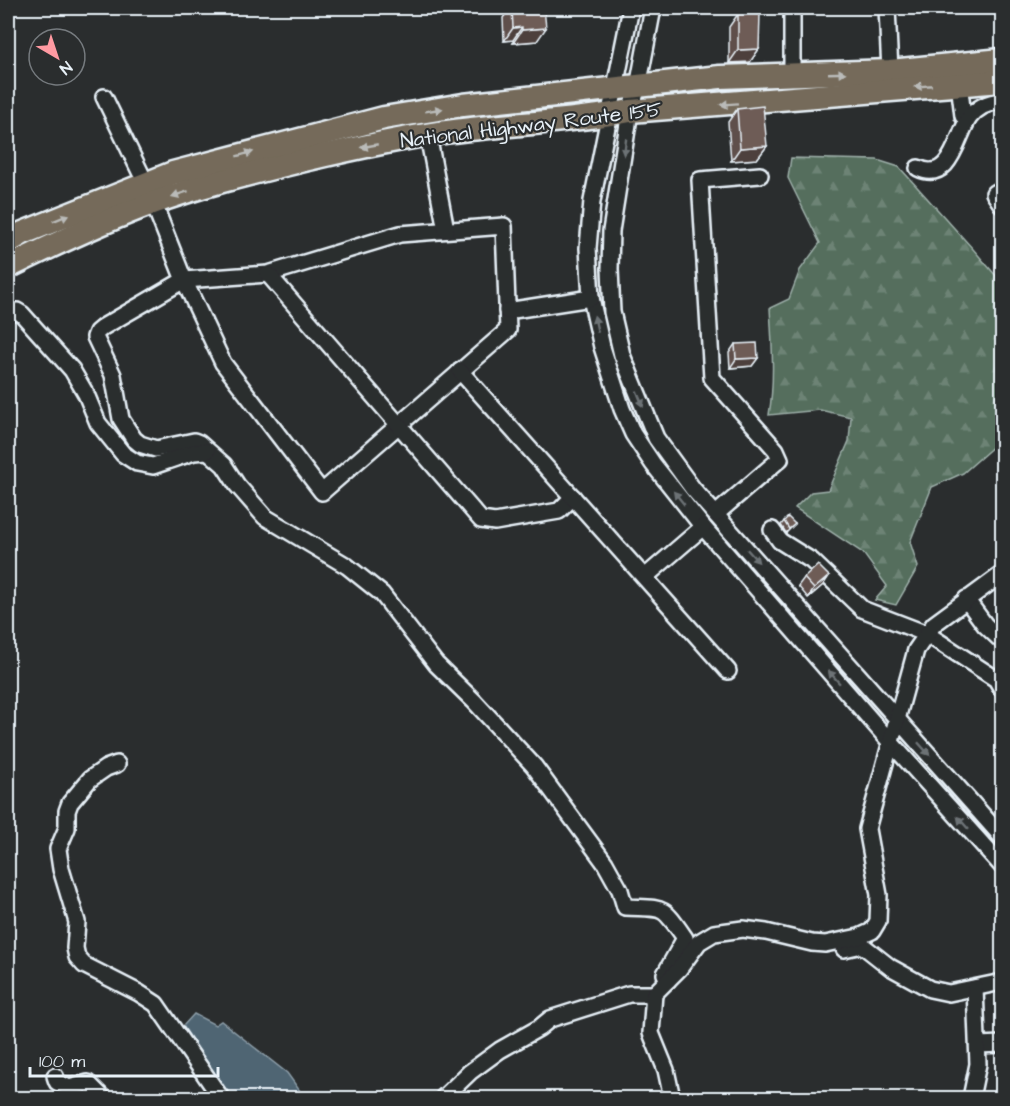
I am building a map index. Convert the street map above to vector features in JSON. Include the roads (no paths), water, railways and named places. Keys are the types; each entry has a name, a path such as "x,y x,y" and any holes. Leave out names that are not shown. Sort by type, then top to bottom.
{"highway":[{"name":"National Highway Route 155","path":"8,267 150,193 173,173 384,118 463,105 720,77 890,71 1002,60"},
{"name":"National Highway Route 155","path":"8,242 23,233 150,193 232,177 332,153 428,135 488,126 619,113 1002,81"}],"street":[{"path":"631,8 614,90 619,113 611,231 612,312 622,355 656,438 693,489 1002,837"},
{"path":"653,8 638,87 619,113 601,162 592,201 588,248 591,298 612,381 633,434 671,488 703,527 1002,866"},
{"path":"792,8 792,74"},
{"path":"887,8 890,71"},
{"path":"959,83 963,116 968,119"},
{"path":"104,97 150,193 184,280 223,363 322,492 507,330 504,226 400,234 268,274 184,280 103,327 95,337 113,375 121,419 134,439 140,444 156,449 194,441 199,443 224,465 237,485 265,517 347,566 382,594 436,664 534,766 604,863 620,890 625,907 660,909 670,916 685,939 665,974 668,980"},
{"path":"918,168 928,171 946,164 968,119 986,105 1002,101"},
{"path":"428,135 446,230"},
{"path":"716,514 780,459 776,450 712,378 700,180 760,175"},
{"path":"268,274 482,520 495,522 559,510 573,497"},
{"path":"507,311 591,298"},
{"path":"8,313 16,311 22,314 72,370 86,394 98,423 130,460 153,466 207,451"},
{"path":"460,371 728,671"},
{"path":"645,577 703,527"},
{"path":"772,530 780,541 812,561 862,609 927,634 996,679 1002,689"},
{"path":"672,1098 666,1070 651,1033 654,994 699,942 714,933 743,929 825,944 859,937 872,931 878,921 878,887 867,829 916,650 934,624 1002,574"},
{"path":"966,599 985,625 1002,640"},
{"path":"117,765 106,768 90,779 70,803 67,811 67,828 58,849 61,869 77,922 75,948 77,957 84,965 156,1004 220,1098"},
{"path":"812,943 814,950 853,948 862,945 890,968 930,989 949,993 1002,982"},
{"path":"971,1098 978,1064 975,988"},
{"path":"442,1098 470,1072 550,1019 629,994 654,994"},
{"path":"978,1045 1002,1044"},
{"path":"55,1076 57,1082 69,1088 88,1083 104,1098"}],"water":[{"path":"194,1014 215,1025 221,1021 287,1073 305,1098 230,1098 183,1026"}]}
